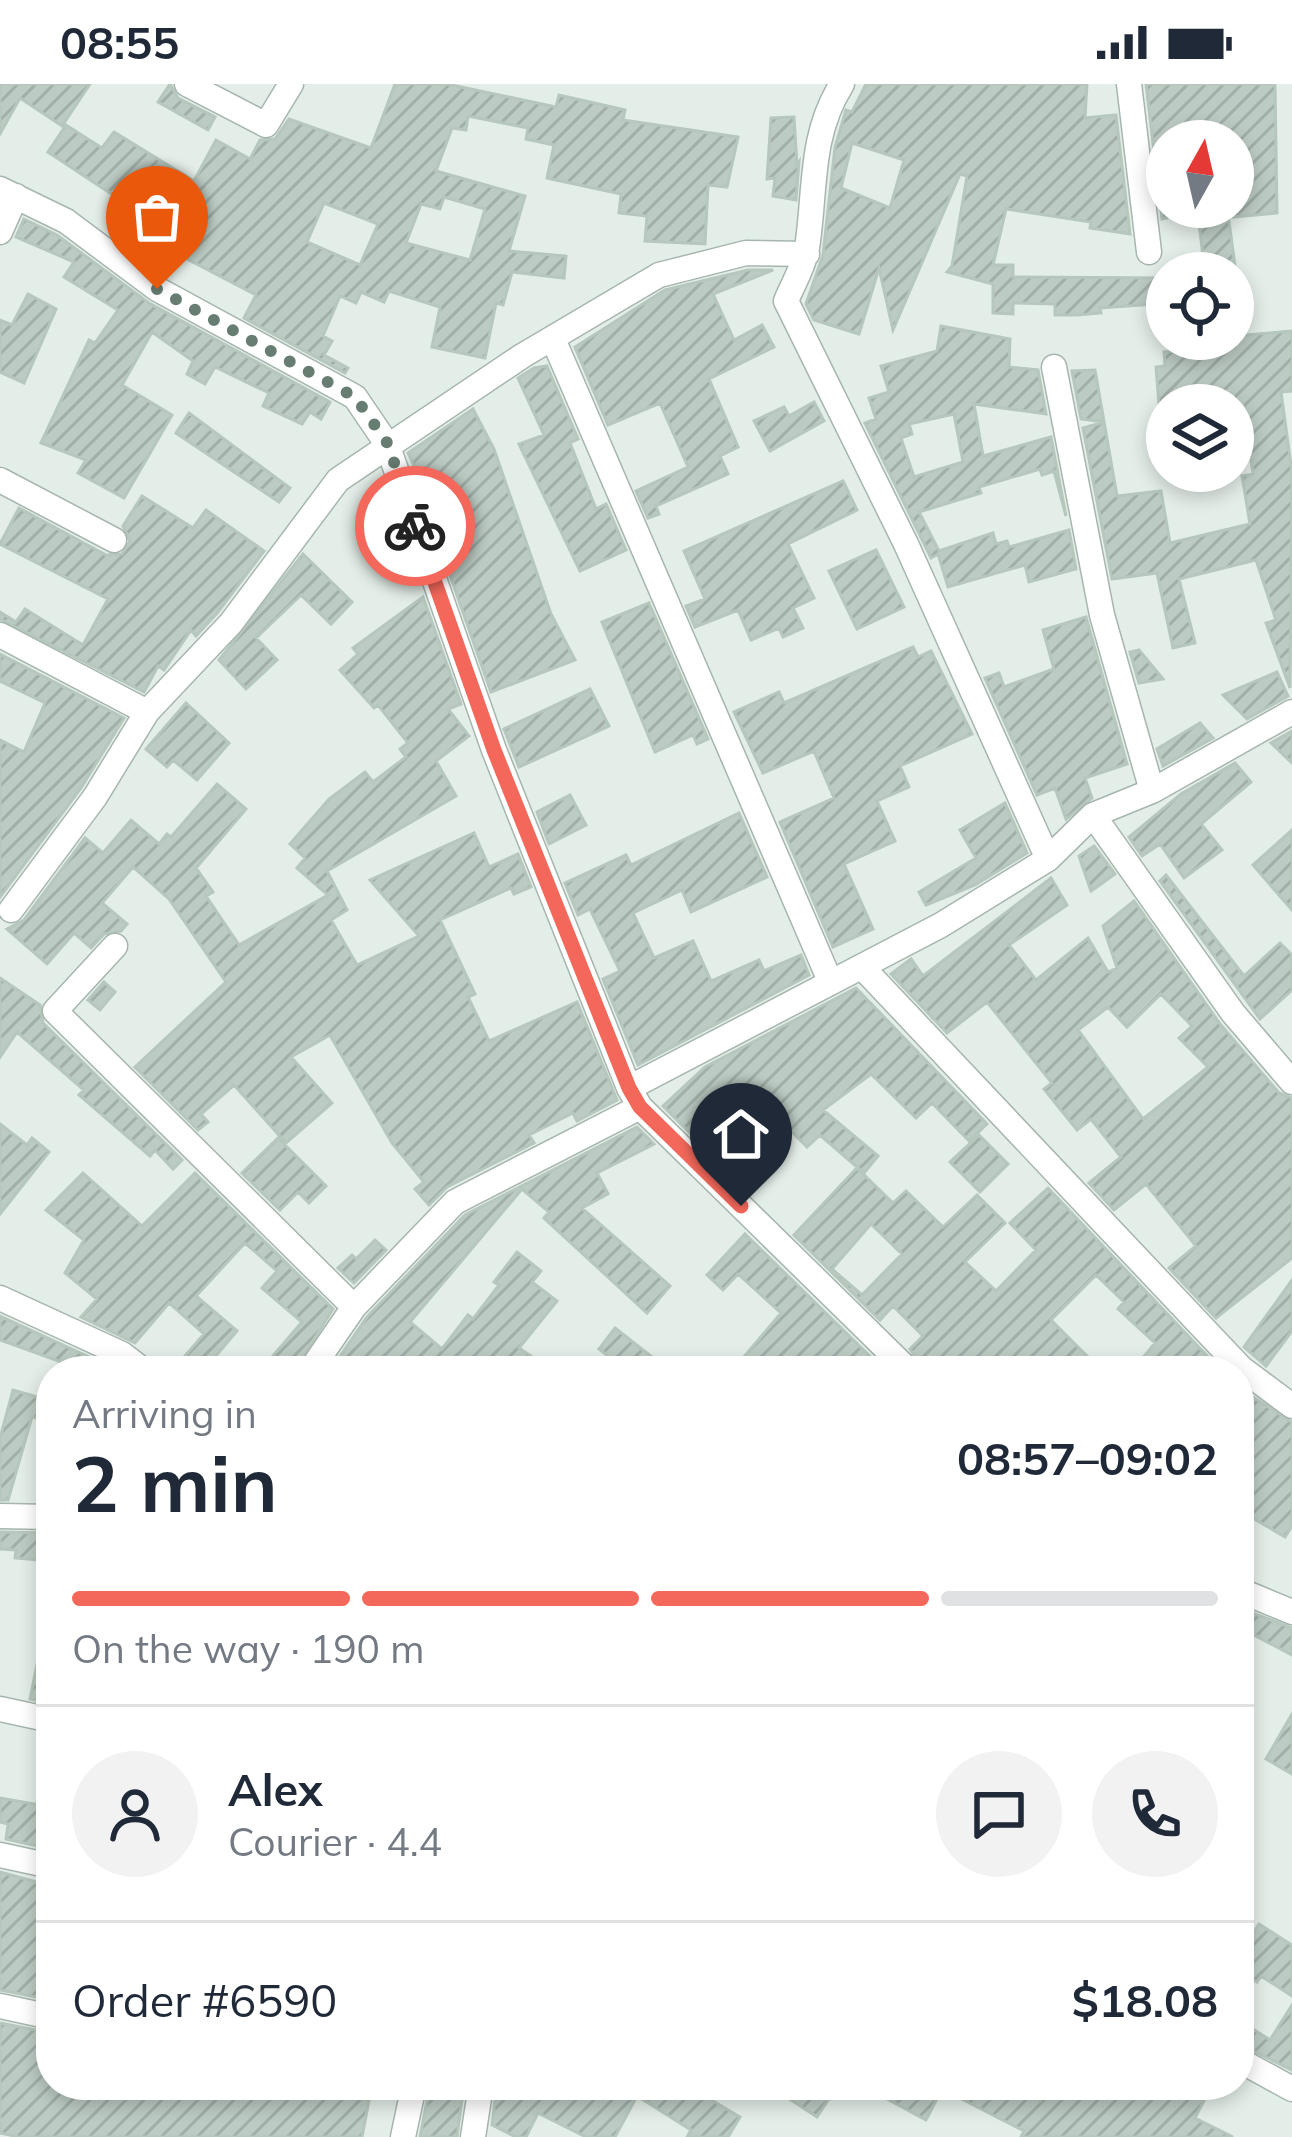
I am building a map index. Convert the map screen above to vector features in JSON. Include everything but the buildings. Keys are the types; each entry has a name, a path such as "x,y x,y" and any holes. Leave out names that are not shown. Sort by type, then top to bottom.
{"street":[{"path":"187,84 266,125 291,84"},
{"path":"842,84 826,110 813,161 807,254 786,301 906,544 1048,860"},
{"path":"1129,84 1149,252"},
{"path":"0,232 8,192 66,221 157,289 355,397 388,444 494,750 635,1098 894,1356"},
{"path":"11,910 95,797 147,712 231,623 338,480 603,305 658,275 746,253 807,254"},
{"path":"554,339 830,981"},
{"path":"1054,367 1102,615 1152,791"},
{"path":"0,480 114,540"},
{"path":"0,635 147,712"},
{"path":"320,1356 354,1306 455,1202 830,981 941,925 1048,860 1093,815 1152,791 1292,712"},
{"path":"1093,815 1233,1013 1292,1082"},
{"path":"115,946 55,1011 354,1306"},
{"path":"863,968 1230,1356"},
{"path":"0,1298 125,1356"},
{"path":"1254,1378 1292,1406"},
{"path":"0,1516 36,1516"},
{"path":"1254,1596 1292,1612"},
{"path":"0,1709 36,1717"},
{"path":"0,1855 36,1862"},
{"path":"0,2006 36,2014"},
{"path":"1254,2068 1292,2089"},
{"path":"403,2137 412,2100"},
{"path":"473,2137 479,2100"}],"way so far":[{"path":"157,289 355,397 388,444 415,526"}],"route":[{"path":"415,526 494,750 629,1088 640,1107 741,1206"}]}
